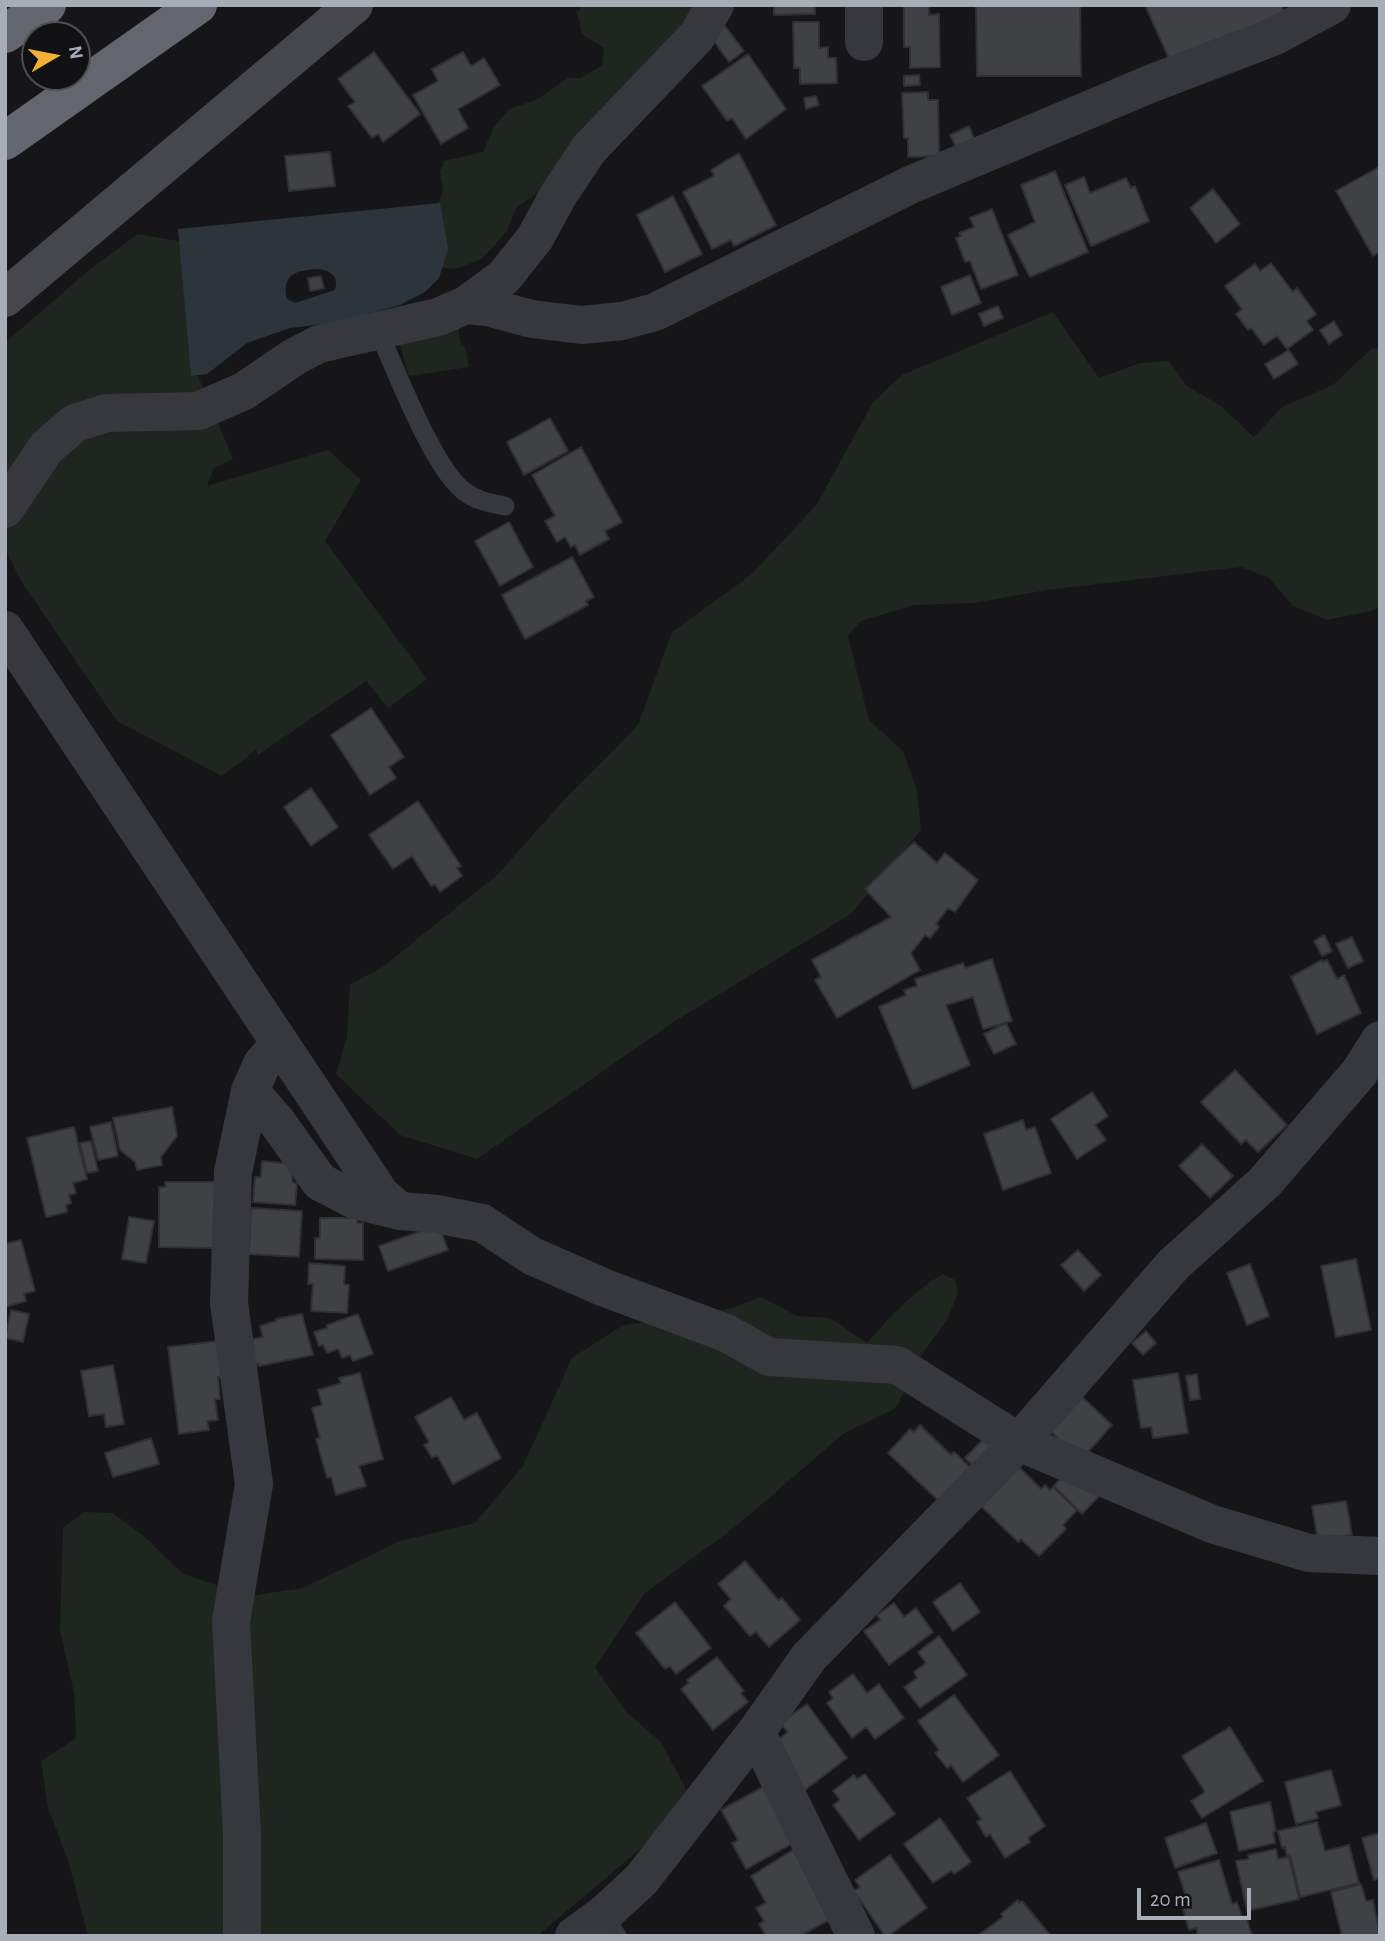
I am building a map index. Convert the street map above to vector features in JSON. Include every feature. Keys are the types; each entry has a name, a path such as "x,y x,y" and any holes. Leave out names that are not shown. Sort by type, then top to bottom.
{"highway":[{"path":"5,34 47,5"},
{"path":"5,141 198,5"}],"street":[{"path":"5,298 354,5"},
{"path":"5,509 46,448 75,423 107,413 198,411 244,391 294,357 319,344 438,317 466,305 503,277 535,238 559,194 589,149 697,36 715,5"},
{"path":"466,305 487,307 532,319 582,325 622,321 655,312 910,185 1150,84 1273,37 1332,5"},
{"path":"5,630 382,1195 400,1212"},
{"path":"598,1929 641,1880 756,1732 809,1657 1019,1442 1173,1265 1265,1182 1359,1073 1380,1040"},
{"path":"243,1936 242,1834 231,1621 254,1484 229,1303 233,1172 250,1091 261,1064 280,1043"},
{"path":"250,1091 277,1122 320,1182 355,1200 400,1212 437,1214 482,1223 531,1256 605,1289 726,1333 769,1357 897,1365 1019,1442 1212,1524 1309,1553 1380,1556"},
{"path":"756,1732 856,1936"}],"lane":[{"path":"378,331 430,445 453,481 465,492 482,501 505,506"}],"shaded area":[{"path":"584,5 698,5 550,184 516,208 507,231 481,259 456,269 430,266 434,214 443,192 440,172 444,161 483,152 494,127 509,109 536,100 568,78 581,78 602,65 604,48 582,34 577,12"},
{"path":"440,203 448,249 439,278 425,292 400,305 332,323 290,328 247,343 207,374 191,376 178,229","holes":["324,270 335,278 335,290 295,303 287,299 286,284 292,275"]},
{"path":"138,234 195,244 192,362 233,459 213,469 207,486 328,450 361,480 325,541 427,679 388,708 366,681 258,755 256,750 222,776 117,721 21,581 5,549 5,343 89,270"},
{"path":"1053,312 1099,378 1140,363 1169,361 1187,386 1221,406 1254,437 1282,407 1333,385 1371,349 1380,348 1380,606 1371,611 1327,620 1293,606 1269,578 1241,567 1047,590 974,603 914,605 861,621 848,636 869,720 903,751 917,790 921,830 851,914 672,1023 477,1159 400,1135 336,1074 347,1037 350,985 384,966 498,874 566,798 638,725 672,632 752,574 817,504 873,402 902,375"},
{"path":"457,320 461,346 465,346 469,367 409,376 398,340"},
{"path":"943,1274 955,1280 958,1293 947,1320 923,1353 896,1408 843,1434 735,1527 645,1593 595,1667 626,1712 661,1742 686,1789 675,1814 638,1851 537,1936 88,1936 68,1860 48,1808 41,1761 76,1738 74,1693 60,1630 63,1527 85,1512 113,1513 146,1538 183,1574 250,1596 303,1588 400,1541 475,1523 523,1466 572,1358 623,1325 732,1308 761,1297 797,1316 830,1318 867,1343 893,1314"}],"building":[{"path":"774,5 815,5 815,14 774,15"},
{"path":"904,5 929,5 929,15 939,14 940,67 910,68 910,47 904,47"},
{"path":"976,5 1080,5 1081,76 977,76"},
{"path":"1145,5 1281,5 1284,12 1171,63"},
{"path":"793,22 819,22 819,48 828,47 828,58 836,58 837,83 800,84 800,68 794,68"},
{"path":"725,26 744,51 729,62 710,36"},
{"path":"374,52 420,114 383,142 378,134 372,138 348,106 355,102 338,79"},
{"path":"463,52 471,66 484,58 500,85 458,109 468,128 441,144 413,95 438,81 432,69"},
{"path":"748,54 786,109 746,139 732,118 727,121 702,86"},
{"path":"919,75 920,85 904,86 904,76"},
{"path":"928,92 928,100 938,100 939,156 908,157 908,138 904,138 902,93"},
{"path":"816,96 819,105 806,109 804,98"},
{"path":"969,126 975,141 957,149 950,135"},
{"path":"330,152 335,186 289,191 285,156"},
{"path":"739,153 776,225 734,246 731,240 712,249 683,192 714,176 711,170"},
{"path":"1379,167 1380,252 1373,256 1336,191"},
{"path":"1055,171 1088,252 1030,277 1008,235 1035,222 1021,185"},
{"path":"1084,177 1090,193 1126,178 1131,188 1135,186 1149,221 1091,246 1065,185"},
{"path":"1213,189 1240,224 1216,243 1190,208"},
{"path":"673,196 702,254 665,272 637,215"},
{"path":"992,209 1018,275 981,289 970,261 965,262 956,238 961,236 959,233 974,227 970,218"},
{"path":"1271,263 1293,292 1297,288 1316,314 1307,321 1313,330 1287,349 1277,336 1264,345 1251,328 1248,330 1236,314 1242,309 1225,286 1255,264 1260,271"},
{"path":"970,275 981,303 952,315 941,287"},
{"path":"321,276 324,288 310,291 308,278"},
{"path":"998,306 1003,318 984,326 979,314"},
{"path":"1334,321 1342,335 1329,344 1320,330"},
{"path":"1289,350 1298,364 1274,379 1265,364"},
{"path":"550,418 568,451 524,475 507,442"},
{"path":"581,447 622,522 605,531 609,539 580,555 575,545 571,547 565,537 557,542 545,521 555,516 532,475"},
{"path":"509,522 533,567 500,586 475,541"},
{"path":"572,557 594,597 586,601 588,605 525,639 502,595"},
{"path":"371,708 404,757 389,767 396,778 370,795 331,735"},
{"path":"311,788 338,827 311,846 284,807"},
{"path":"418,801 461,866 457,868 462,876 440,892 435,884 431,886 412,856 393,869 369,835"},
{"path":"914,842 937,863 945,853 978,880 955,912 948,908 930,938 925,935 911,953 920,970 837,1018 815,980 821,977 812,960 891,917 865,889"},
{"path":"1324,935 1332,951 1322,956 1314,941"},
{"path":"1352,937 1363,961 1348,968 1336,944"},
{"path":"992,959 1012,1021 983,1029 973,997 946,1005 970,1065 913,1089 879,1007 906,995 904,990 917,986 915,979 963,963 965,968"},
{"path":"1322,960 1327,960 1337,979 1344,975 1361,1013 1317,1034 1291,977"},
{"path":"1006,1023 1016,1044 994,1054 984,1034"},
{"path":"1235,1070 1287,1125 1258,1152 1246,1140 1241,1144 1201,1102"},
{"path":"1092,1092 1108,1116 1095,1125 1106,1140 1077,1159 1051,1119"},
{"path":"172,1107 177,1136 161,1157 162,1165 137,1170 135,1162 120,1150 113,1118"},
{"path":"1023,1120 1026,1130 1035,1127 1051,1173 1003,1190 984,1134"},
{"path":"111,1122 118,1156 98,1160 90,1127"},
{"path":"74,1127 87,1179 73,1183 76,1193 69,1195 71,1203 66,1205 67,1212 46,1217 27,1138"},
{"path":"91,1141 98,1171 87,1173 80,1143"},
{"path":"1202,1144 1233,1176 1210,1198 1179,1166"},
{"path":"262,1161 293,1164 292,1182 297,1183 295,1205 253,1202 255,1177 261,1177"},
{"path":"165,1182 215,1182 214,1248 159,1247 159,1187 166,1187"},
{"path":"251,1208 302,1211 299,1257 249,1254"},
{"path":"129,1217 154,1221 146,1263 122,1259"},
{"path":"320,1218 357,1218 357,1223 363,1223 363,1260 315,1259 315,1238 320,1238"},
{"path":"433,1227 441,1231 448,1250 388,1271 379,1246"},
{"path":"21,1240 35,1291 24,1294 26,1301 5,1307 5,1244"},
{"path":"1078,1250 1101,1275 1084,1291 1061,1265"},
{"path":"1356,1259 1371,1330 1336,1337 1321,1266"},
{"path":"309,1263 345,1266 344,1284 349,1285 347,1313 311,1311 313,1284 308,1284"},
{"path":"1250,1264 1269,1316 1247,1325 1227,1273"},
{"path":"11,1310 29,1314 23,1342 5,1338"},
{"path":"302,1314 313,1355 259,1366 251,1365 253,1339 263,1337 260,1326 276,1319"},
{"path":"358,1314 373,1354 353,1361 350,1355 342,1358 338,1349 327,1353 323,1345 319,1346 314,1332"},
{"path":"1146,1331 1156,1343 1143,1355 1132,1343"},
{"path":"219,1341 224,1377 218,1377 220,1399 215,1399 218,1420 207,1421 209,1430 179,1434 168,1347"},
{"path":"113,1365 124,1424 106,1427 104,1414 89,1416 81,1371"},
{"path":"360,1373 383,1459 359,1466 366,1486 336,1495 331,1477 327,1478 316,1439 320,1438 312,1408 322,1405 318,1390 341,1383 339,1378"},
{"path":"1178,1373 1188,1433 1153,1438 1151,1427 1141,1428 1133,1380"},
{"path":"1197,1374 1200,1399 1190,1400 1186,1376"},
{"path":"451,1397 464,1420 477,1413 501,1458 453,1484 437,1455 432,1458 424,1445 429,1442 415,1417"},
{"path":"1082,1397 1112,1425 1082,1459 1051,1432"},
{"path":"920,1425 951,1455 954,1452 973,1470 941,1503 888,1453 910,1429 914,1432"},
{"path":"986,1436 999,1449 979,1471 965,1458"},
{"path":"151,1438 159,1464 113,1477 105,1453"},
{"path":"1019,1467 1041,1489 1045,1485 1050,1490 1053,1487 1077,1510 1063,1525 1066,1529 1039,1556 1021,1539 1018,1542 981,1506"},
{"path":"1061,1478 1099,1496 1082,1514 1054,1486"},
{"path":"1346,1501 1352,1535 1318,1541 1312,1506"},
{"path":"745,1561 778,1600 782,1598 800,1620 769,1647 756,1632 750,1636 724,1606 731,1599 718,1584"},
{"path":"960,1583 980,1612 953,1631 933,1602"},
{"path":"675,1602 711,1648 676,1674 670,1666 665,1669 636,1633"},
{"path":"894,1603 904,1617 916,1608 933,1632 889,1665 864,1631 880,1620 877,1615"},
{"path":"939,1636 967,1675 920,1708 904,1687 917,1678 914,1672 926,1663 918,1652"},
{"path":"717,1657 744,1691 741,1693 748,1702 713,1730 681,1689 689,1683 687,1680"},
{"path":"853,1674 867,1693 879,1684 904,1718 875,1739 866,1727 852,1738 827,1703 833,1698 829,1692"},
{"path":"954,1695 999,1755 963,1782 951,1765 947,1768 935,1753 939,1750 918,1721"},
{"path":"807,1704 847,1758 801,1793 774,1743 788,1732 780,1723"},
{"path":"1230,1727 1263,1781 1202,1818 1191,1801 1205,1792 1182,1756"},
{"path":"1331,1770 1341,1805 1316,1812 1318,1818 1296,1824 1285,1782"},
{"path":"1010,1771 1045,1826 1028,1838 1030,1842 1005,1858 990,1834 986,1837 977,1822 981,1819 967,1798"},
{"path":"865,1774 895,1814 859,1840 833,1805 840,1800 833,1791 854,1775 857,1779"},
{"path":"763,1787 793,1843 746,1869 732,1843 738,1840 721,1810"},
{"path":"1270,1802 1276,1831 1273,1832 1275,1843 1239,1851 1230,1812"},
{"path":"940,1818 971,1862 954,1874 951,1871 933,1883 904,1844"},
{"path":"1317,1822 1325,1851 1349,1845 1359,1883 1300,1897 1290,1854 1287,1856 1285,1847 1282,1848 1278,1831"},
{"path":"1206,1823 1217,1853 1175,1868 1165,1838"},
{"path":"1380,1833 1380,1878 1374,1880 1362,1838"},
{"path":"1276,1849 1278,1859 1289,1857 1299,1899 1247,1911 1236,1861 1249,1859 1248,1855"},
{"path":"793,1850 831,1919 800,1936 766,1936 759,1924 764,1921 756,1908 766,1903 751,1876"},
{"path":"890,1855 927,1908 885,1936 854,1891 860,1887 855,1880"},
{"path":"1219,1860 1232,1904 1237,1902 1242,1917 1246,1916 1252,1936 1197,1936 1197,1928 1189,1930 1182,1905 1188,1903 1178,1872"},
{"path":"1361,1884 1366,1901 1373,1900 1380,1936 1342,1936 1331,1892"},
{"path":"1018,1900 1019,1903 1022,1901 1050,1935 977,1936 1003,1917 1001,1914"}]}
